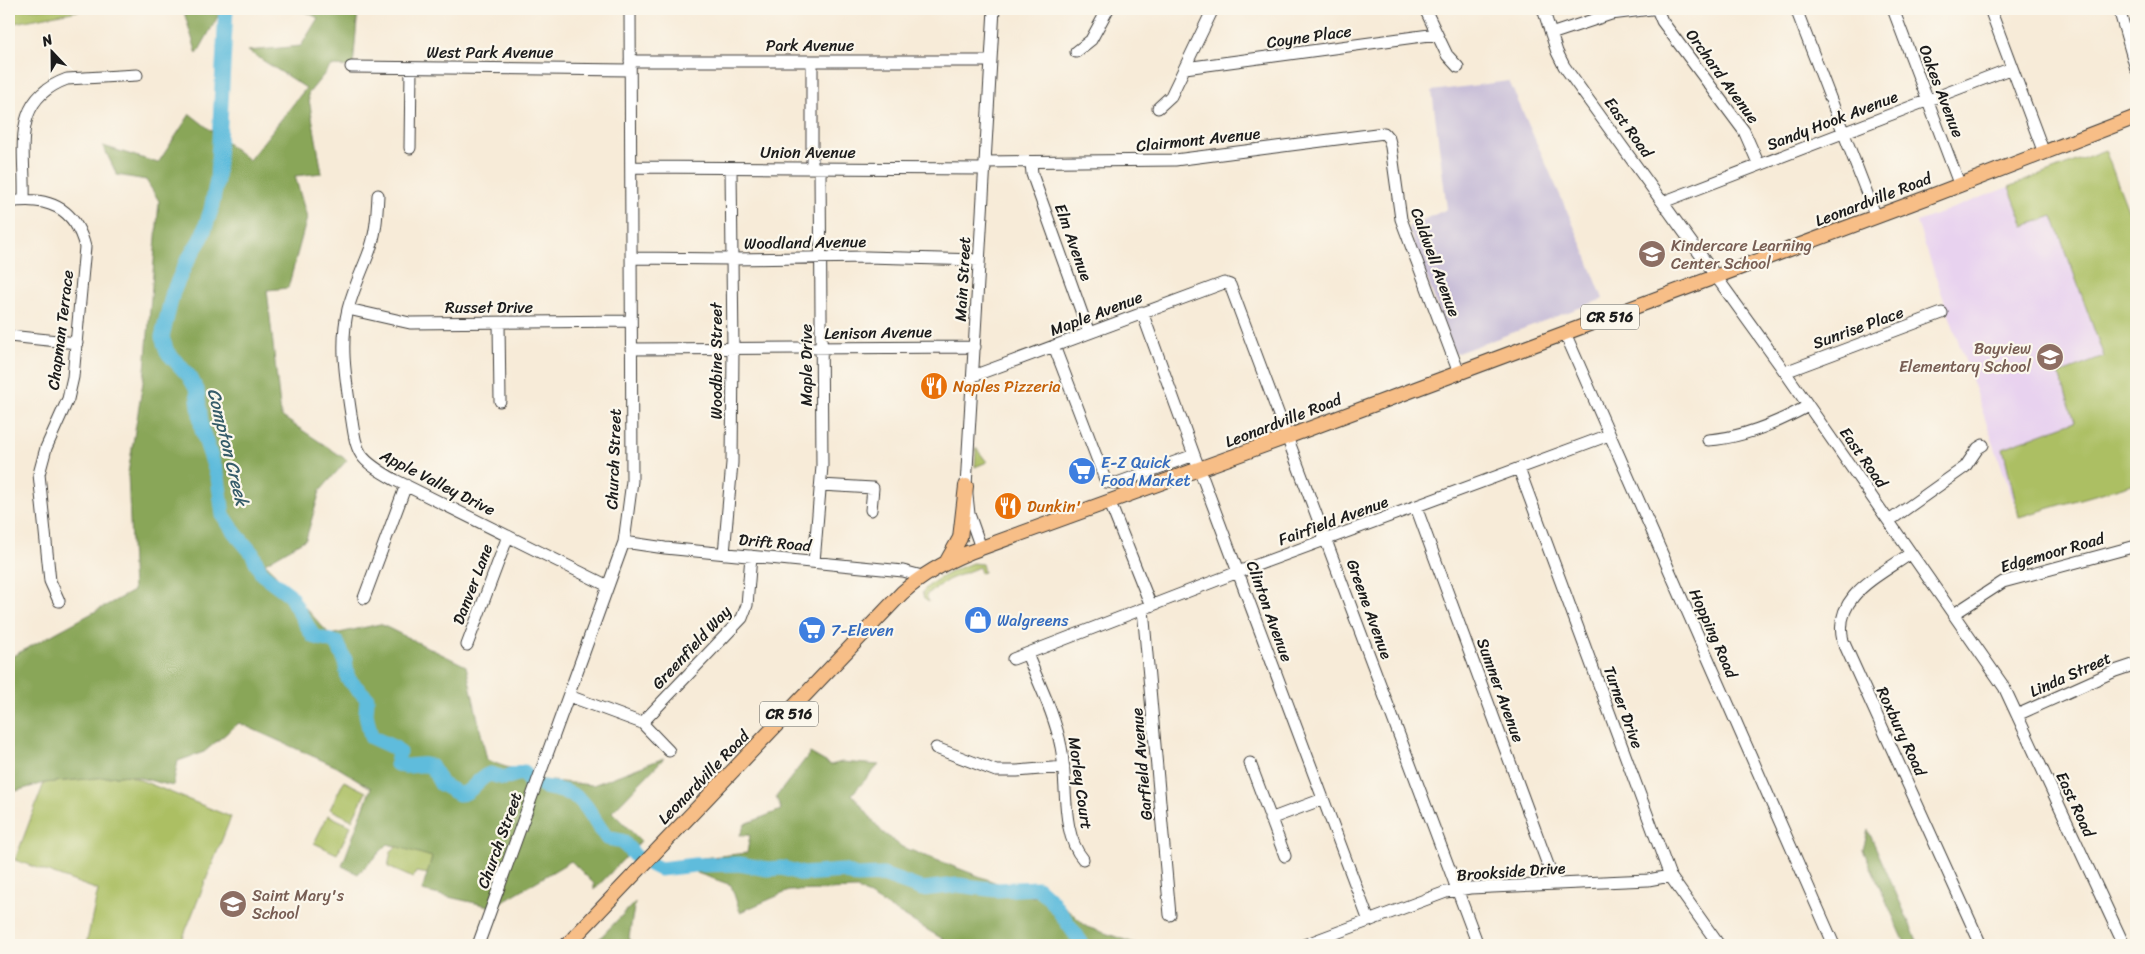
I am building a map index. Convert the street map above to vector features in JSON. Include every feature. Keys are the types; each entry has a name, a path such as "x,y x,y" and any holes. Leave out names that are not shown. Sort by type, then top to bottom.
{"main road":[{"name":"Leonardville Road","path":"567,945 902,593 922,576 946,563 981,548 1110,503 1960,186 2136,117"},
{"path":"946,563 960,538 966,486"}],"street":[{"name":"Church Street","path":"478,945 624,542 632,482 630,9"},
{"name":"Main Street","path":"981,548 969,514 966,486 994,9"},
{"path":"1076,52 1091,40 1108,9"},
{"path":"1158,108 1171,96 1213,9"},
{"path":"1426,9 1450,59 1458,67"},
{"name":"East Road","path":"1543,9 1564,66 1717,276 2004,687 2124,945"},
{"path":"1551,34 1612,14 1651,9"},
{"name":"Orchard Avenue","path":"1657,9 1662,21 1744,131 1759,165"},
{"path":"1796,9 1876,217"},
{"name":"Oakes Avenue","path":"1893,9 1960,186"},
{"path":"1990,9 2044,153"},
{"path":"2119,9 2136,69"},
{"name":"Coyne Place","path":"1185,68 1437,34"},
{"name":"Park Avenue","path":"630,66 812,61 990,61"},
{"name":"Maple Drive","path":"812,61 821,258 822,349 821,485 814,562"},
{"name":"West Park Avenue","path":"350,67 630,66"},
{"path":"410,148 411,68"},
{"name":"Sandy Hook Avenue","path":"1663,202 2012,68"},
{"path":"24,199 24,122 31,105 38,95 66,79 137,75"},
{"name":"Clairmont Avenue","path":"985,165 1030,162 1175,160 1384,133"},
{"name":"Caldwell Avenue","path":"1384,133 1389,139 1391,147 1401,219 1459,372"},
{"name":"Elm Avenue","path":"1030,162 1032,174 1089,333"},
{"name":"Union Avenue","path":"631,167 816,168 985,165"},
{"name":"Woodbine Street","path":"724,554 732,463 731,168"},
{"name":"Apple Valley Drive","path":"378,195 374,238 348,309 344,335 343,360 357,448 365,461 406,485 608,586"},
{"name":"Chapman Terrace","path":"9,202 24,199 45,201 68,214 83,237 86,257 70,391 46,448 40,474 50,581 59,601"},
{"name":"Woodland Avenue","path":"632,258 979,260"},
{"name":"Maple Avenue","path":"973,376 1142,312 1224,283 1230,284"},
{"name":"Greene Avenue","path":"1230,284 1478,945"},
{"name":"Russet Drive","path":"348,309 410,323 631,321"},
{"name":"Clinton Avenue","path":"1142,312 1369,921"},
{"name":"Sunrise Place","path":"1785,372 1942,313"},
{"path":"499,323 500,401"},
{"name":"Hopping Road","path":"1565,333 1834,945"},
{"path":"9,336 77,343"},
{"path":"1054,346 1106,482 1117,483 1194,455"},
{"name":"Lenison Avenue","path":"631,349 975,348"},
{"path":"1708,440 1726,438 1752,430 1808,406"},
{"name":"Fairfield Avenue","path":"1013,659 1238,572 1609,435"},
{"path":"1889,521 1965,467 1978,448 1983,445"},
{"name":"Turner Drive","path":"1519,469 1670,876 1719,945"},
{"path":"364,598 406,485"},
{"path":"821,485 873,488 871,510"},
{"name":"Garfield Avenue","path":"1110,503 1147,607 1170,915"},
{"name":"Sumner Avenue","path":"1416,507 1555,884"},
{"name":"Danver Lane","path":"468,645 508,536"},
{"name":"Drift Road","path":"624,542 724,554 904,571 922,576"},
{"name":"Edgemoor Road","path":"1954,614 2003,582 2136,546"},
{"name":"Roxbury Road","path":"1911,553 1855,592 1844,610 1841,631 1843,641 1981,945"},
{"name":"Greenfield Way","path":"642,723 742,618 747,605 751,556"},
{"name":"Morley Court","path":"1027,654 1059,736 1070,830 1083,859"},
{"path":"2134,664 2136,676"},
{"name":"Linda Street","path":"2017,715 2134,664"},
{"path":"569,696 642,723 669,751"},
{"path":"936,748 996,771 1017,772 1064,767"},
{"path":"1250,763 1284,856"},
{"path":"1270,819 1323,799"},
{"name":"Brookside Drive","path":"1304,945 1446,892 1555,884 1648,880 1670,876"}],"shaded area":[{"path":"1509,81 1581,242 1603,299 1455,354 1408,227 1447,209 1432,91"},
{"name":"Bayview Elementary School","path":"2105,150 2136,231 2136,483 2019,517 1917,222"}],"green space":[{"path":"9,9 88,9 9,24"},
{"path":"183,9 222,9 197,54"},
{"path":"301,9 358,9 353,67 331,66 308,94 322,173 295,176 307,218 288,288 267,290 281,416 347,460 320,491 306,539 265,563 330,635 380,624 466,666 487,760 541,780 593,785 664,758 612,812 641,841 594,890 594,884 571,861 493,907 422,891 432,857 388,844 358,874 342,866 371,788 337,767 239,723 204,752 178,761 173,786 128,775 44,783 9,793 9,658 133,591 128,473 145,370 159,201 146,180 117,175 103,146 158,163 190,114 249,160 306,88 248,51 301,46 318,18"},
{"path":"2105,150 2136,231 2136,483 2019,517 2003,448 2075,421 2059,374 2104,357 2053,216 2024,226 2009,187"},
{"path":"976,448 987,462 975,467"},
{"path":"972,563 982,564 984,572 981,573 979,567 948,580 926,595 929,602 924,599 922,592 933,583"},
{"path":"810,753 831,765 842,762 879,765 852,794 882,832 902,847 1034,897 1043,887 1087,927 1140,945 953,945 858,889 789,891 740,912 731,885 697,873 702,858 747,853 750,835 740,835 745,824 781,810 776,797"},
{"path":"128,775 231,817 180,945 86,945 98,890 15,860 44,783"},
{"path":"344,781 366,792 352,820 330,809"},
{"path":"328,815 351,826 337,854 314,843"},
{"path":"1868,830 1919,945 1906,945 1863,850"},
{"path":"399,845 437,857 429,874 416,872 413,878 388,867 391,851"},
{"path":"635,902 629,937 631,945 593,945"}],"waterway":[{"name":"Compton Creek","path":"226,9 217,180 211,210 202,237 186,263 173,292 162,337 167,352 189,376 197,390 202,430 218,478 223,515 252,553 262,574 289,594 313,636 337,643 345,660 348,679 367,698 366,714 371,737 395,748 399,752 397,764 401,766 428,765 432,767 441,784 459,794 468,791 481,779 490,774 504,778 524,772 530,783"},
{"path":"544,787 559,790 577,798 588,809 607,838 622,841 636,857 660,869 695,865 739,864 768,869 782,868 803,874 843,871 856,876 883,875 922,889 958,885 997,890 1038,888 1052,901 1083,945"}],"place":[{"name":"Kindercare Learning Center School","path":"1652,254"},
{"name":"Bayview Elementary School","path":"2050,357"},
{"name":"Naples Pizzeria","path":"934,386"},
{"name":"E-Z Quick Food Market","path":"1082,471"},
{"name":"Dunkin'","path":"1008,506"},
{"name":"Walgreens","path":"978,620"},
{"name":"7-Eleven","path":"812,630"},
{"name":"Saint Mary's School","path":"233,904"}]}
